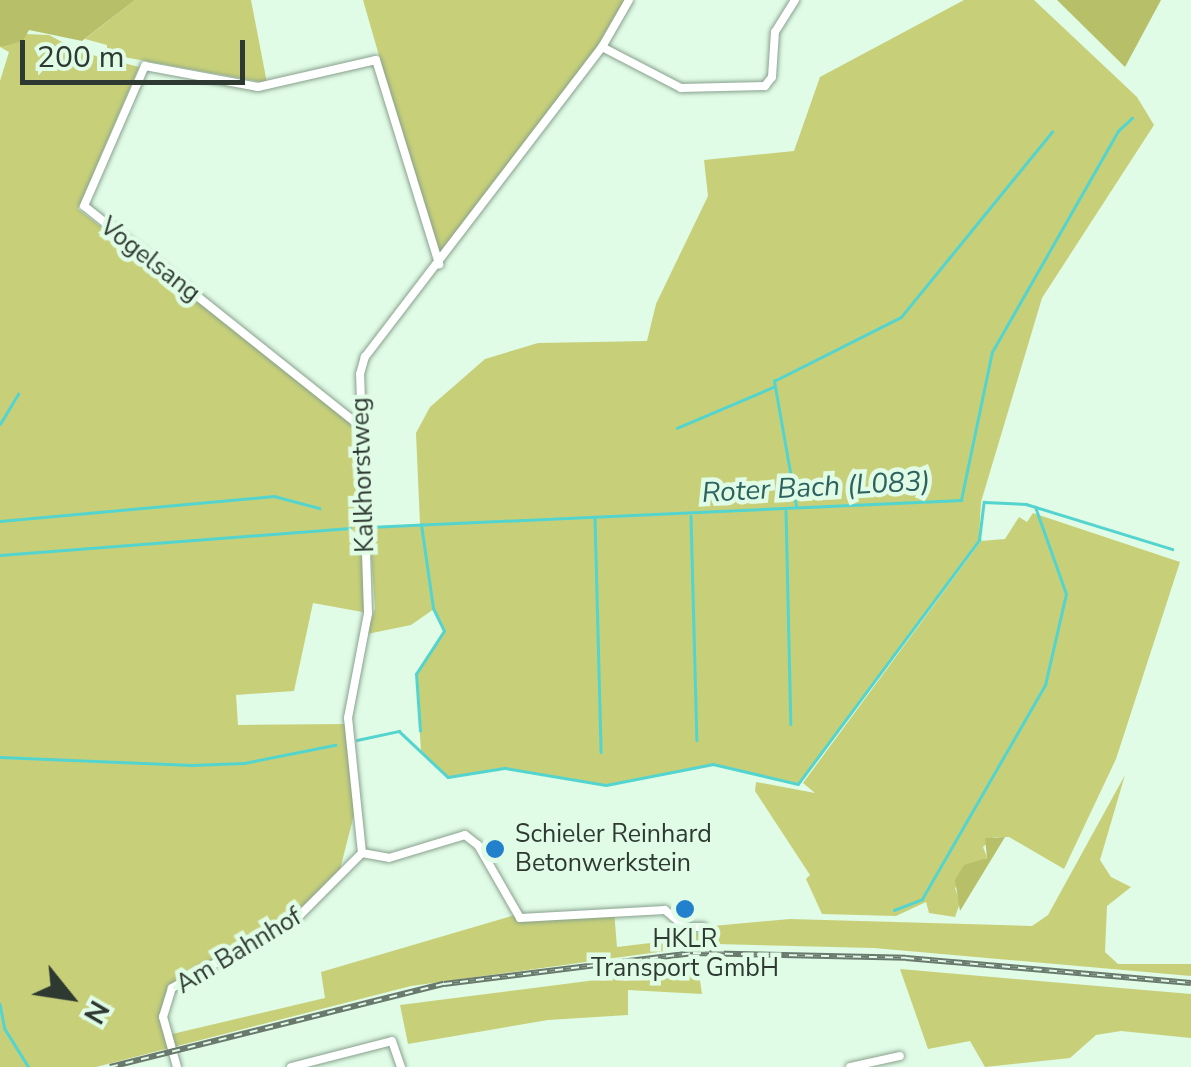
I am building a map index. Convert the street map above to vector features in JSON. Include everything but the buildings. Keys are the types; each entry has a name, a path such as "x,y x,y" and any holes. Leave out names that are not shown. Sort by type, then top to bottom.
{"street":[{"name":"Kalkhorstweg","path":"362,853 348,718 368,613 360,426 366,358 602,47 629,0"},
{"path":"602,47 681,88 765,86 772,77 775,32 795,0"},
{"name":"Vogelsang","path":"360,426 84,206 145,66 258,87 376,60 439,264"},
{"path":"362,853 389,858 464,836 478,845 520,918 665,910 685,927 703,927"},
{"name":"Am Bahnhof","path":"177,1067 163,1016 172,988 300,916 362,853"},
{"path":"291,1067 392,1041 402,1067"},
{"path":"850,1067 900,1056"}],"green space":[{"path":"0,0 135,0 82,41 29,30 23,41 0,47"},
{"path":"135,0 251,0 267,83 107,54 107,45 85,39"},
{"path":"363,0 629,0 602,47 439,264"},
{"path":"964,0 1034,0 1137,97 1154,125 1042,298 981,502 979,540 798,784 713,764 606,785 505,768 448,777 421,751 416,674 443,631 434,609 411,625 367,634 375,608 369,527 420,524 416,433 430,407 485,359 538,343 647,341 656,304 708,196 704,160 794,151 820,77"},
{"path":"1057,0 1161,0 1125,67"},
{"path":"26,34 49,35 81,52 139,67 78,209 361,427 368,613 313,603 294,691 236,695 238,725 348,724 356,807 336,885 313,906 172,988 163,1006 168,1035 325,998 321,972 515,915 614,911 617,947 684,939 713,926 790,919 1032,926 1048,915 1125,775 1100,860 1111,877 1131,887 1107,906 1105,952 1118,964 1191,964 1191,976 874,948 716,944 411,986 96,1067 0,1067 0,81 9,52 0,47"},
{"path":"1033,513 1180,562 1116,759 1064,869 1009,837 994,837 983,847 987,857 955,888 960,903 955,917 929,913 926,902 896,916 822,914 806,879 810,875 755,791 756,782 815,793 803,783 981,541 1005,539 1019,517 1027,522"},
{"path":"1005,837 960,911 955,880 964,865 987,858 985,838"},
{"path":"698,967 702,994 628,990 628,1015 548,1020 408,1044 400,1005"},
{"path":"900,969 1191,994 1191,1038 1121,1031 1096,1035 1070,1058 985,1067 970,1041 928,1049"}],"waterway":[{"name":"Roter Bach (L083)","path":"369,527 961,500 992,352 1118,131 1132,118"},
{"path":"796,506 774,381 901,317 1052,132"},
{"path":"677,428 773,387"},
{"path":"0,424 18,394"},
{"path":"0,521 274,496 319,508"},
{"path":"357,740 399,731 448,777 505,768 606,785 713,764 798,784 979,540 984,502 1026,504 1172,549"},
{"path":"894,910 922,899 1045,685 1066,594 1035,507"},
{"path":"786,511 791,724"},
{"path":"691,516 697,740"},
{"path":"595,518 601,752"},
{"path":"420,731 416,674 444,631 433,608 421,525"},
{"name":"Roter Bach (L083)","path":"0,555 350,528"},
{"path":"0,757 192,765 244,763 335,745"},
{"path":"0,1004 5,1029 28,1066"}],"railway":[{"path":"110,1067 444,984 693,953 906,958 1191,983"}],"place":[{"name":"Schieler Reinhard Betonwerkstein","path":"495,849"},
{"name":"HKLR Transport GmbH","path":"685,909"}]}
